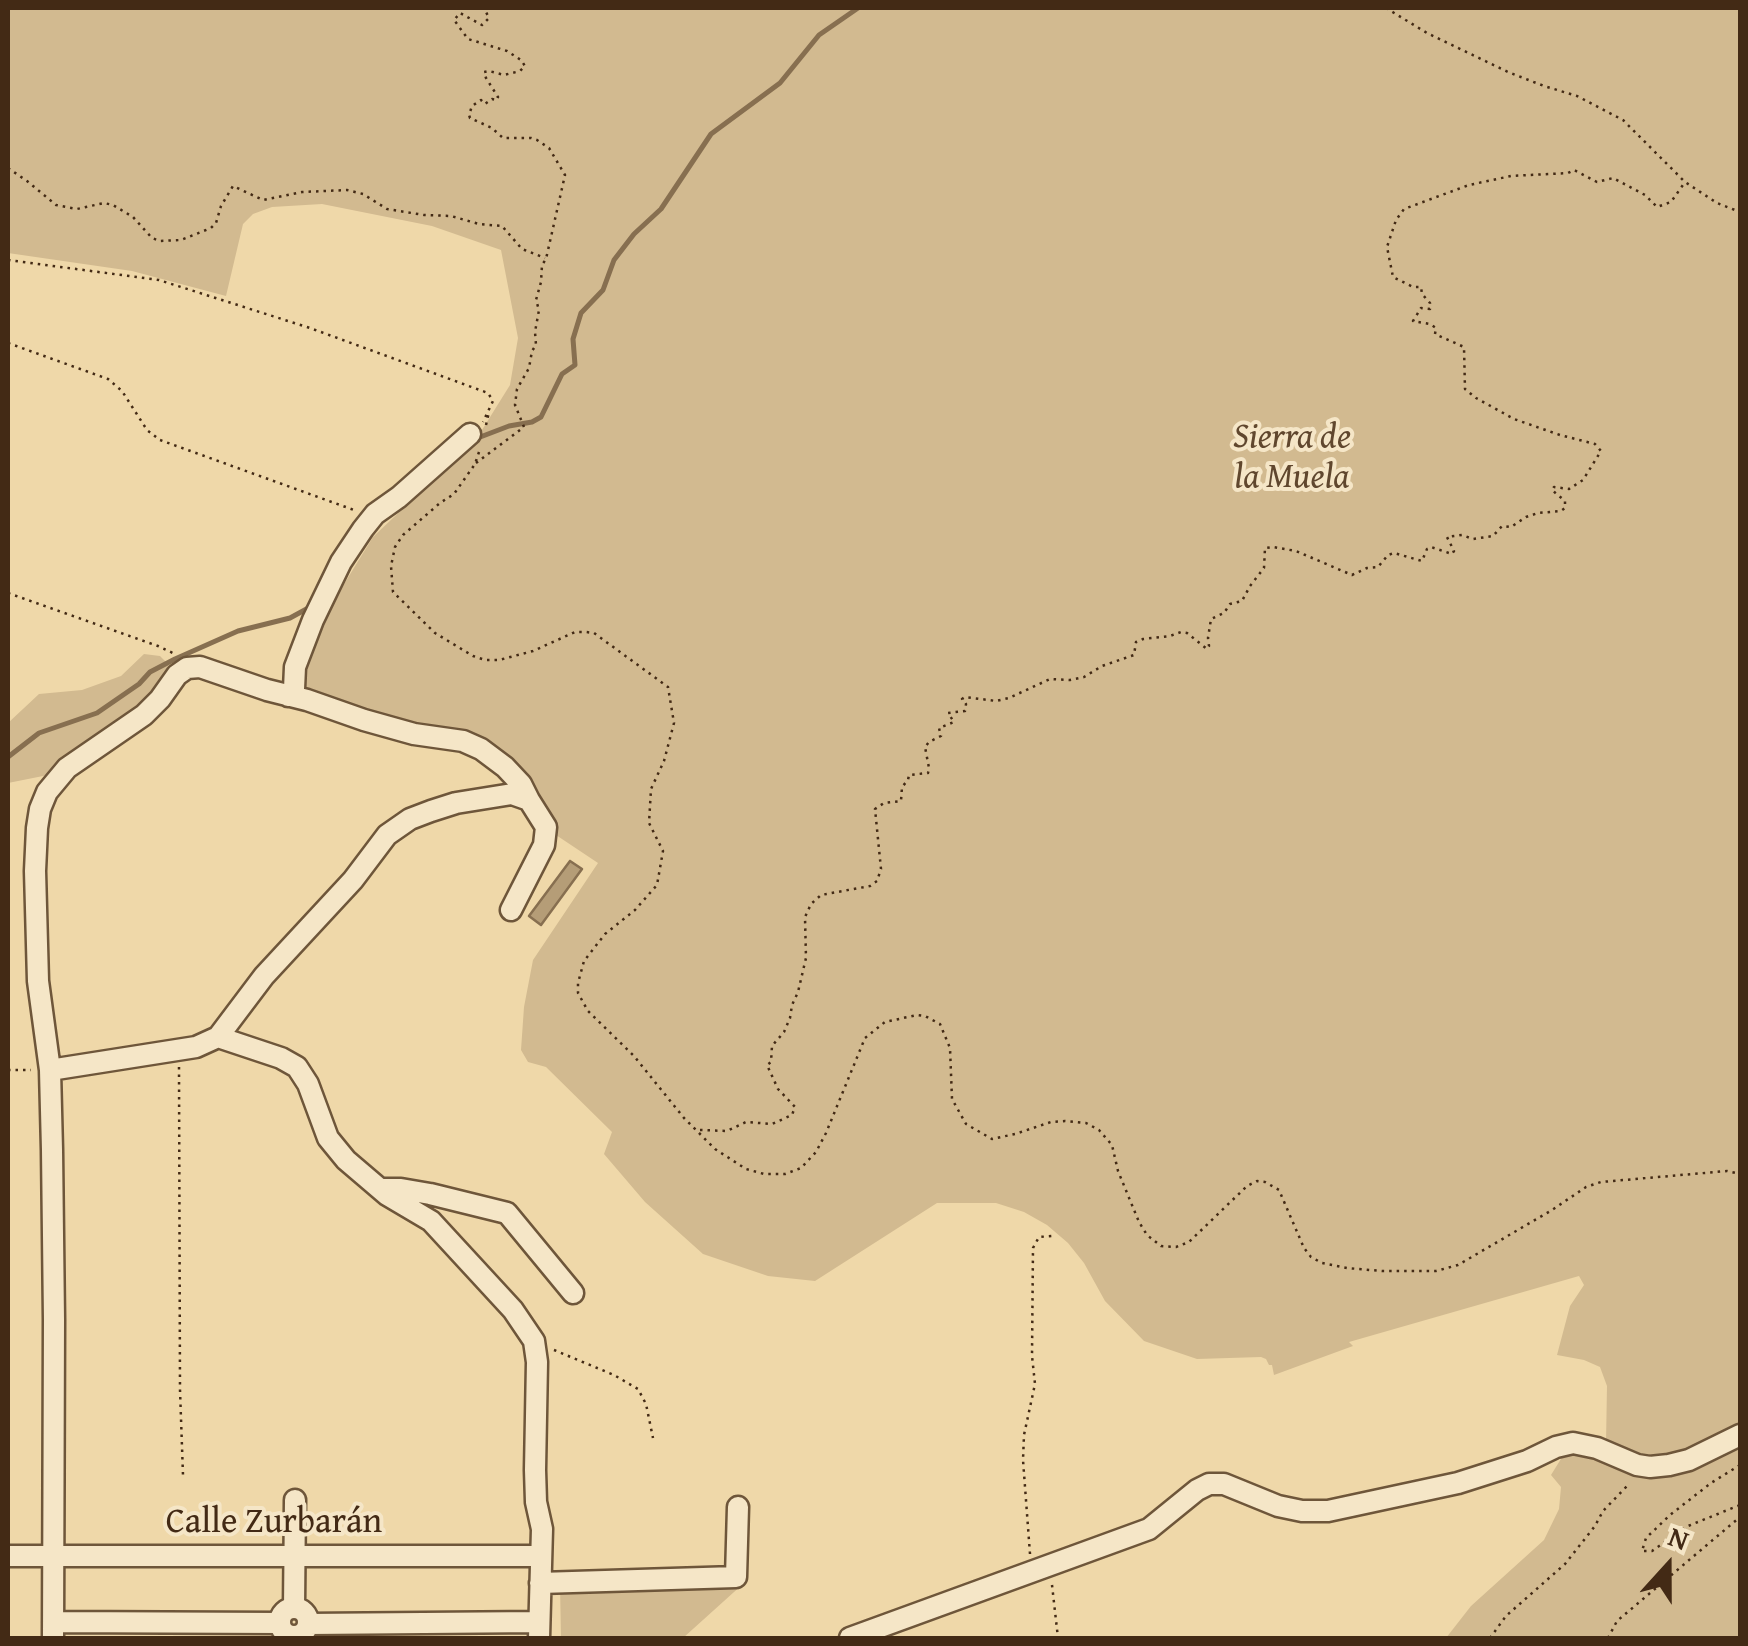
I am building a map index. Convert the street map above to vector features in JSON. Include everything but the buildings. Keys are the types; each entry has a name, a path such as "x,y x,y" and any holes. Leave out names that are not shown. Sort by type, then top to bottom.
{"street":[{"path":"288,696 294,689 295,666 307,635 341,562 375,514 470,434"},
{"path":"218,1037 297,1067 308,1084 328,1138 346,1160 379,1189 432,1221 498,1292 534,1341 538,1362 536,1502 542,1529 539,1630 295,1626 52,1630 54,1320 50,1070 38,982 35,871 40,809 47,792 67,768 144,715 176,675 187,668 200,667 414,734 463,740 505,767 521,784 546,828 544,844 511,910"},
{"path":"50,1070 196,1047 218,1037 264,976 352,880 387,835 410,819 456,803 512,794 529,800"},
{"path":"379,1189 401,1188 507,1212 572,1293"},
{"path":"850,1638 1149,1528 1208,1484 1224,1484 1278,1506 1328,1511 1458,1483 1573,1443 1650,1467 1688,1460 1740,1435"},
{"path":"295,1500 295,1626"},
{"path":"540,1582 736,1577 738,1507"},
{"name":"Calle Zurbarán","path":"8,1556 541,1556"}],"path":[{"path":"484,8 488,18 482,25 460,13 454,20 468,39 508,51 525,66 504,75 484,72 498,97 472,106 470,118 503,138 537,140 549,148 566,176 542,265 536,300 540,310 536,344 514,405 524,427 475,464 454,494 404,535 394,548 393,592 435,633 472,656 499,660 534,651 575,632 594,633 668,688 674,723 664,761 651,788 649,823 663,851 658,886 604,934 584,960 578,993 588,1011 634,1056 684,1118 715,1149 746,1169 764,1174 786,1174 801,1168 816,1152 826,1132 865,1038 886,1022 917,1015 940,1024 950,1048 952,1099 966,1124 992,1138 1065,1120 1099,1130 1112,1145 1139,1222 1147,1235 1162,1246 1176,1247 1189,1242 1257,1181 1279,1190 1304,1248 1322,1263 1382,1272 1436,1271 1458,1265 1586,1187 1601,1182 1740,1174"},
{"path":"648,8 662,8"},
{"path":"1386,8 1492,64 1577,96 1623,120 1685,182 1740,212"},
{"path":"8,168 56,205 77,209 113,205 160,241 181,240 211,228 234,186 263,200 302,192 347,190 387,208 502,226 522,249 546,259"},
{"path":"697,1130 727,1131 746,1122 772,1124 792,1116 795,1107 778,1089 767,1065 798,992 806,958 805,918 811,904 822,895 877,882 881,869 876,809 884,803 900,801 909,775 928,773 925,747 941,736 939,728 954,722 948,713 964,710 965,696 1009,698 1050,679 1084,677 1102,666 1134,656 1136,642 1143,639 1181,632 1207,649 1211,619 1224,613 1230,604 1242,601 1264,568 1265,548 1296,551 1352,575 1378,567 1388,554 1422,561 1431,547 1452,554 1454,550 1447,537 1494,536 1502,526 1511,528 1538,513 1565,508 1566,501 1552,490 1584,480 1601,451 1595,444 1514,419 1465,389 1464,348 1435,334 1436,328 1430,324 1413,321 1421,308 1430,309 1430,302 1422,294 1421,286 1412,287 1393,277 1387,247 1404,209 1469,184 1511,176 1574,170 1597,182 1613,178 1645,195 1657,207 1671,202 1685,182"},
{"path":"8,260 159,280 310,328 477,388 488,393 492,401 484,421 470,434"},
{"path":"8,344 108,379 122,391 147,430 160,440 375,514"},
{"path":"8,592 158,646"},
{"path":"179,1050 183,1475"},
{"path":"8,1070 50,1070"},
{"path":"1052,1236 1039,1237 1033,1248 1034,1384 1023,1460 1058,1638"},
{"path":"534,1341 614,1375 638,1390 646,1404 652,1438"},
{"path":"1490,1638 1506,1616 1564,1564 1603,1511 1634,1478 1637,1464"},
{"path":"1740,1465 1670,1515 1646,1538 1642,1550 1652,1551 1688,1526 1740,1505"},
{"path":"1608,1638 1617,1621 1740,1517"}],"green space":[{"name":"Sierra de la Muela","path":"8,8 1740,8 1740,1428 1685,1453 1656,1458 1634,1455 1606,1443 1607,1386 1600,1367 1557,1355 1570,1306 1584,1285 1579,1276 1349,1342 1353,1346 1274,1375 1272,1365 1261,1357 1197,1359 1144,1341 1105,1301 1068,1243 1024,1212 996,1203 937,1203 815,1281 768,1276 703,1254 645,1202 604,1154 612,1132 546,1067 528,1062 521,1050 533,960 598,863 556,835 548,812 508,765 305,692 302,676 328,610 373,537 477,438 510,385 518,338 501,250 432,226 322,204 272,207 253,214 243,224 226,296 132,271 8,253"},
{"path":"144,654 160,656 174,670 159,693 48,775 8,783 8,723 39,694 82,690 121,676"},
{"path":"1740,1443 1740,1638 1446,1638 1471,1606 1544,1540 1559,1509 1561,1487 1551,1475 1564,1454 1586,1452 1655,1476"},
{"path":"744,1583 683,1638 561,1638 560,1585"}],"shaded area":[{"path":"570,861 582,869 541,925 529,916"}],"waterway":[{"path":"475,439 541,417 562,374 575,365 573,339 581,313 603,290 614,260 661,209 711,134 780,83 819,35 858,8"},
{"path":"8,757 39,733 97,713 150,672 175,659 238,631 290,618 312,606"}]}
